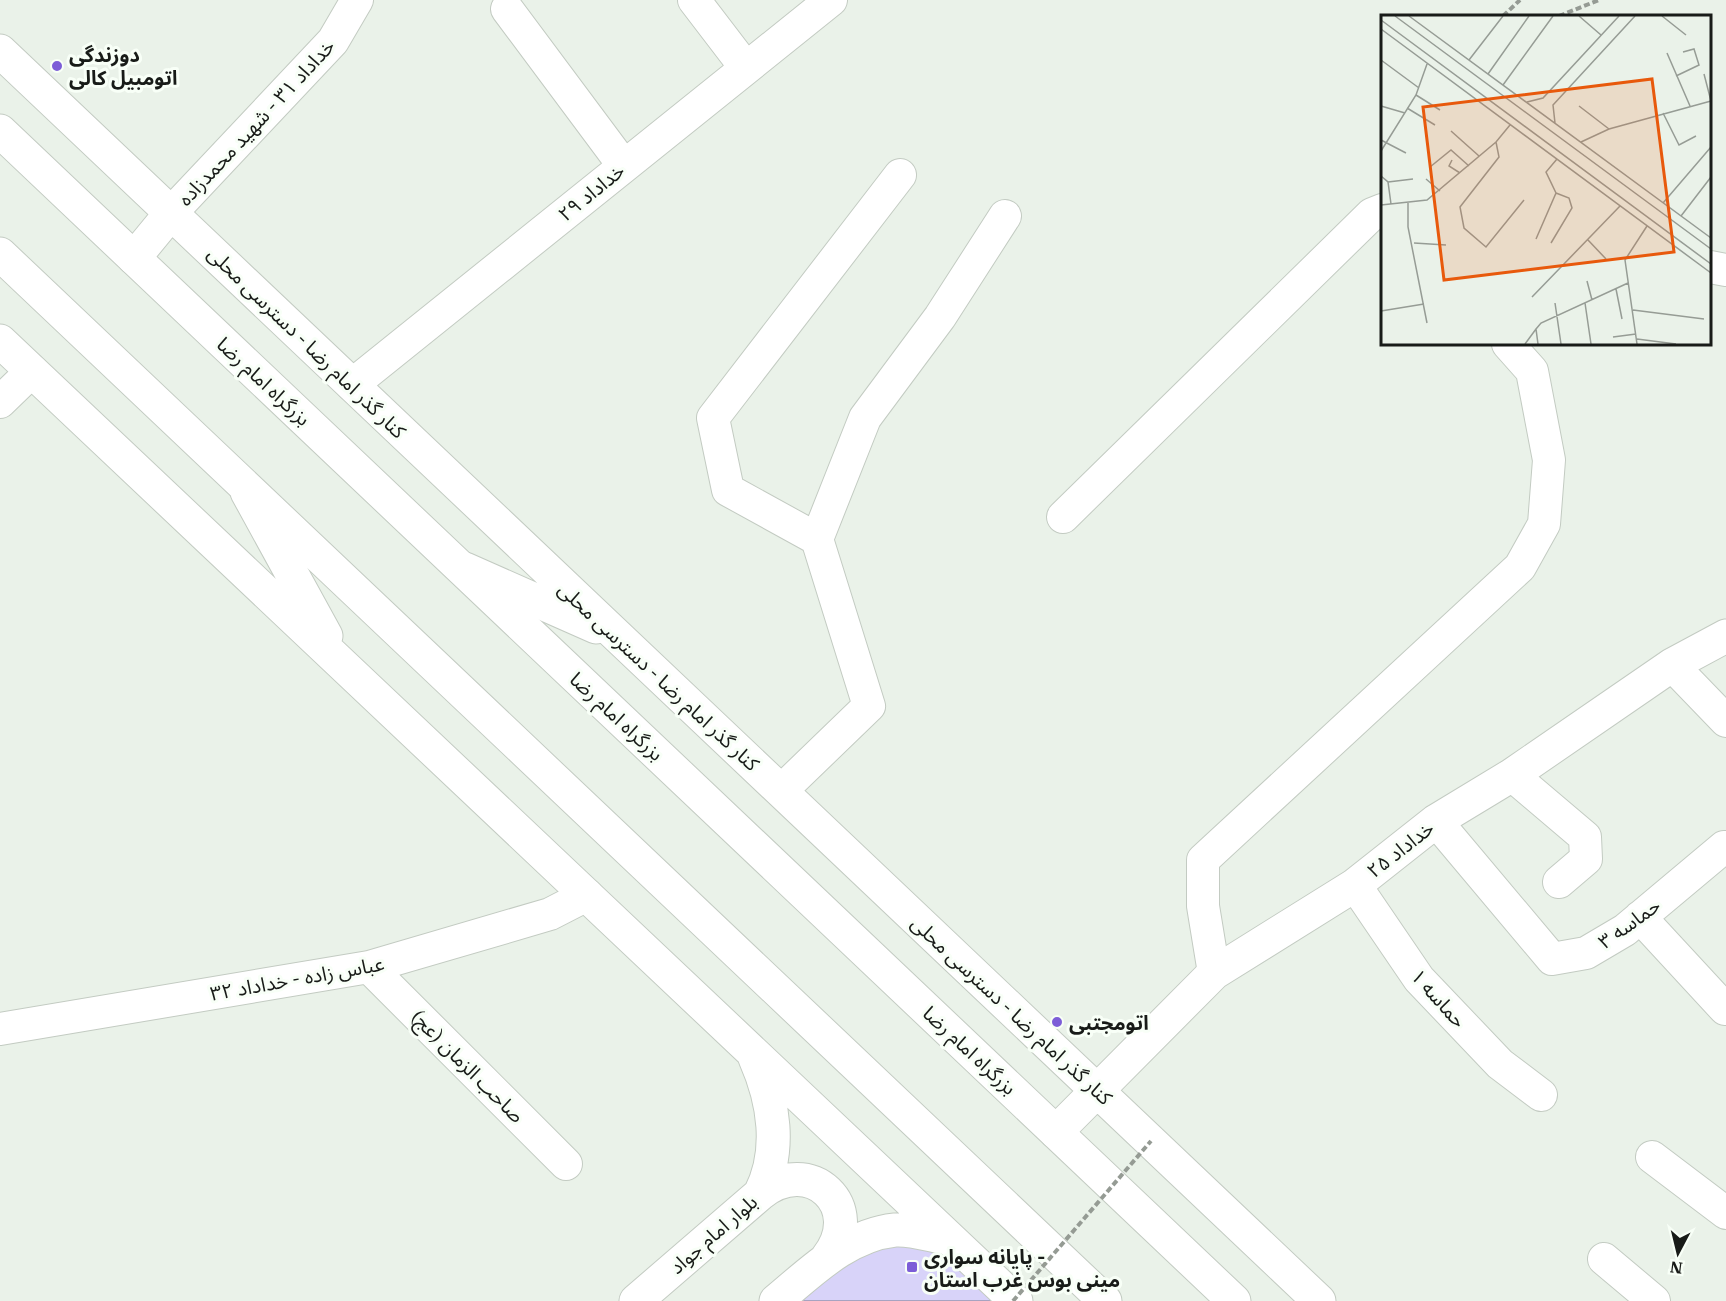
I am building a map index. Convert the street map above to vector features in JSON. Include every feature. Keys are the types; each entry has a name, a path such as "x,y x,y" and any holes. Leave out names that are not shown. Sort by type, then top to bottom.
{"main road":[{"name":"کنار گذر امام رضا - دسترسی محلی","path":"0,51 1319,1301"},
{"name":"بزرگراه امام رضا","path":"0,131 1234,1301"},
{"path":"134,258 171,213"},
{"path":"0,254 1105,1301"},
{"path":"0,341 1014,1301"},
{"path":"243,485 339,662"},
{"path":"461,568 617,636"},
{"name":"خداداد ۲۵","path":"1056,1132 1095,1089 1214,973 1354,885 1436,821 1512,775 1672,665 1726,636"},
{"name":"بلوار امام جواد","path":"636,1301 760,1194 771,1167 772,1117 766,1082 752,1051"},
{"path":"760,1194 783,1180 796,1178 809,1180 831,1195 841,1220 841,1233 836,1246 826,1258 776,1301"},
{"path":"826,1258 856,1242 896,1230 949,1238"}],"street":[{"name":"خداداد ۳۱ - شهید محمدزاده","path":"171,213 333,41 357,0"},
{"path":"694,0 746,68"},
{"name":"خداداد ۲۹","path":"352,385 831,0"},
{"path":"507,9 624,166"},
{"path":"817,539 728,490 713,418 900,175"},
{"path":"1063,517 1372,214 1381,211"},
{"path":"781,791 869,706 817,539 865,418 940,317 1005,216"},
{"path":"1711,267 1726,270"},
{"path":"1214,973 1203,906 1203,860 1520,567 1544,524 1549,460 1532,371 1509,345"},
{"path":"0,402 32,371"},
{"path":"1672,665 1726,721"},
{"path":"1512,775 1585,837 1586,859 1559,882"},
{"name":"حماسه ۳","path":"1436,821 1552,959 1586,953 1640,917 1724,847"},
{"name":"حماسه ۱","path":"1354,885 1419,979 1500,1064 1541,1095"},
{"name":"عباس زاده - خداداد ۳۲","path":"0,1029 369,967 550,914 586,895"},
{"path":"1640,917 1725,1010"},
{"name":"صاحب الزمان (عج)","path":"369,967 566,1164"},
{"path":"1652,1157 1726,1214"},
{"path":"1604,1259 1654,1301"}],"path":[{"path":"1504,15 1520,0"},
{"path":"1562,15 1599,0"},
{"path":"1014,1301 1151,1141"}],"building":[{"path":"929,1209 1022,1301 800,1301 833,1274"}],"place":[{"name":"دوزندگی اتومبیل کالی","path":"57,66"},
{"name":"اتومجتبی","path":"1057,1022"},
{"name":"پایانه سواری - مینی بوس غرب استان","path":"912,1267"}]}
